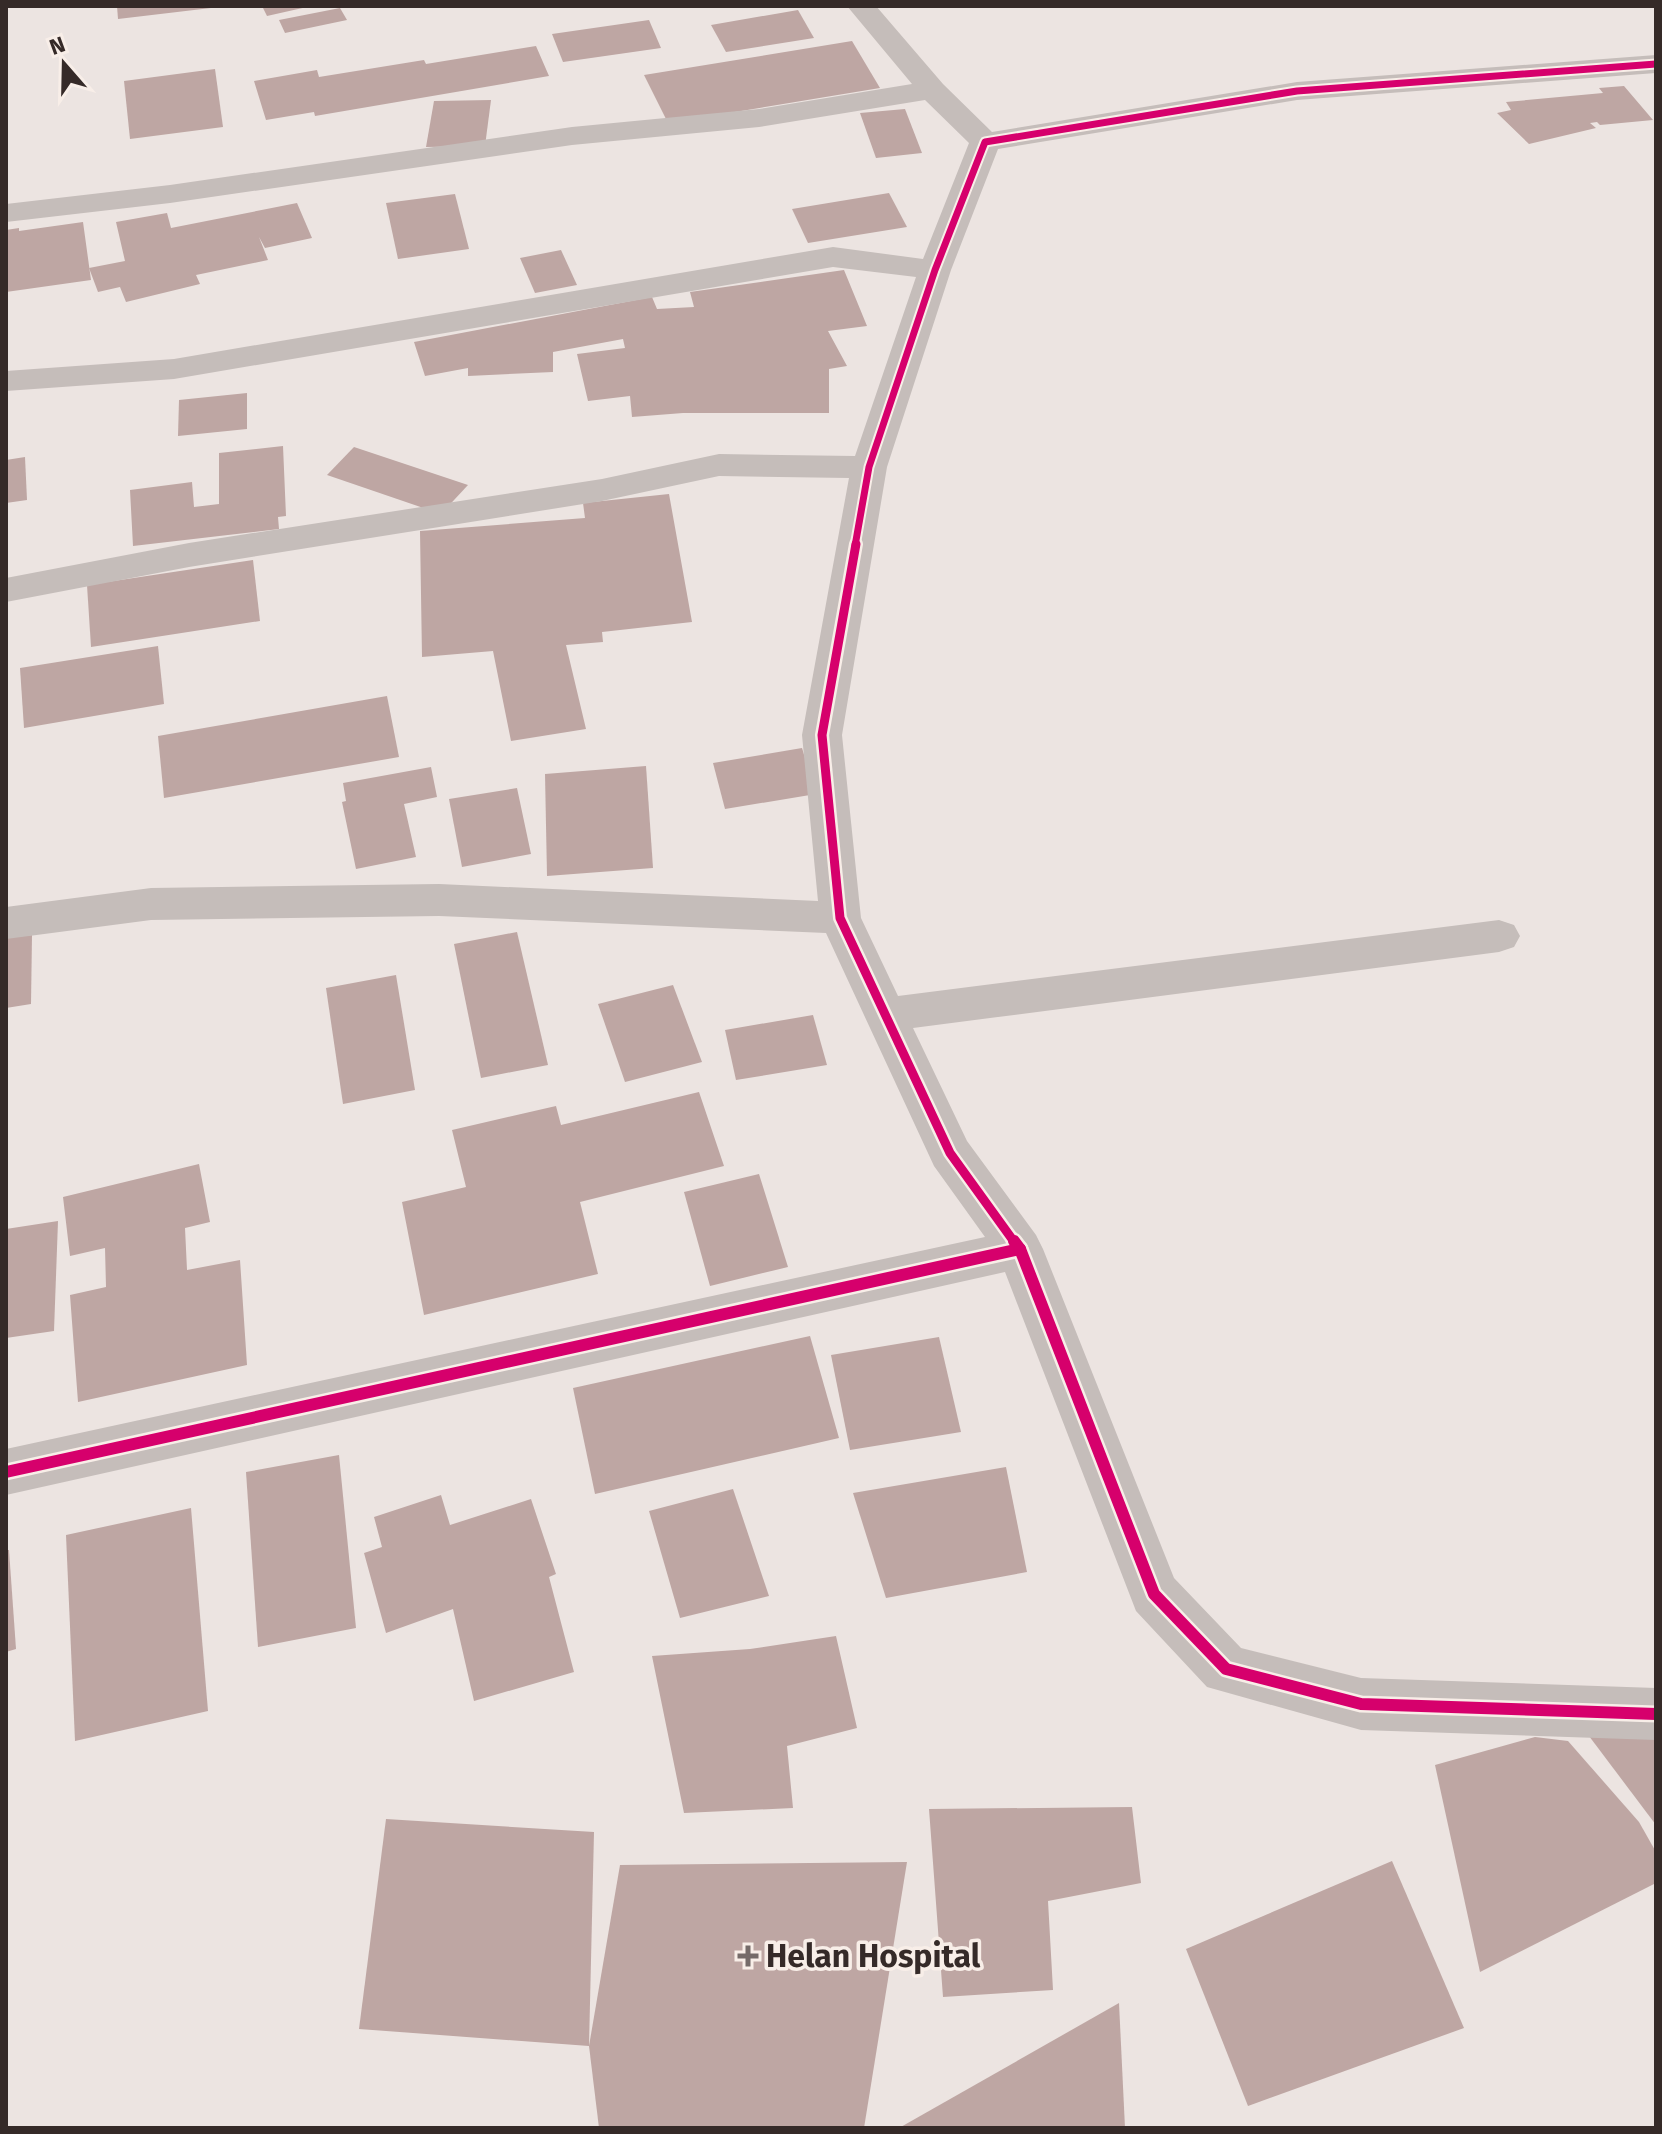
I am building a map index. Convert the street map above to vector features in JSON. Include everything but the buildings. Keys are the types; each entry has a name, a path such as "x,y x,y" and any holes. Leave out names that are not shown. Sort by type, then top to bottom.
{"street":[{"path":"861,6 932,90 985,142"},
{"path":"985,142 1297,91 1656,64"},
{"path":"6,213 170,194 572,136 759,118 932,90"},
{"path":"985,142 935,270 869,467 822,735 840,918 950,1153 1020,1249 1154,1594 1226,1669 1361,1704 1656,1714"},
{"path":"6,381 174,369 833,257 935,270"},
{"path":"6,590 189,555 602,490 719,465 869,467"},
{"path":"6,923 151,904 439,900 840,918"},
{"path":"885,1015 1499,936"},
{"path":"6,1472 1020,1249"}],"cycle path":[{"path":"1656,64 1297,91 985,142 935,270 869,467 822,735 840,918 950,1153 1020,1249 1154,1594 1226,1669 1361,1704 1656,1714"},
{"path":"6,1472 1020,1249"}],"place":[{"name":"Helan Hospital","path":"748,1956"}]}
